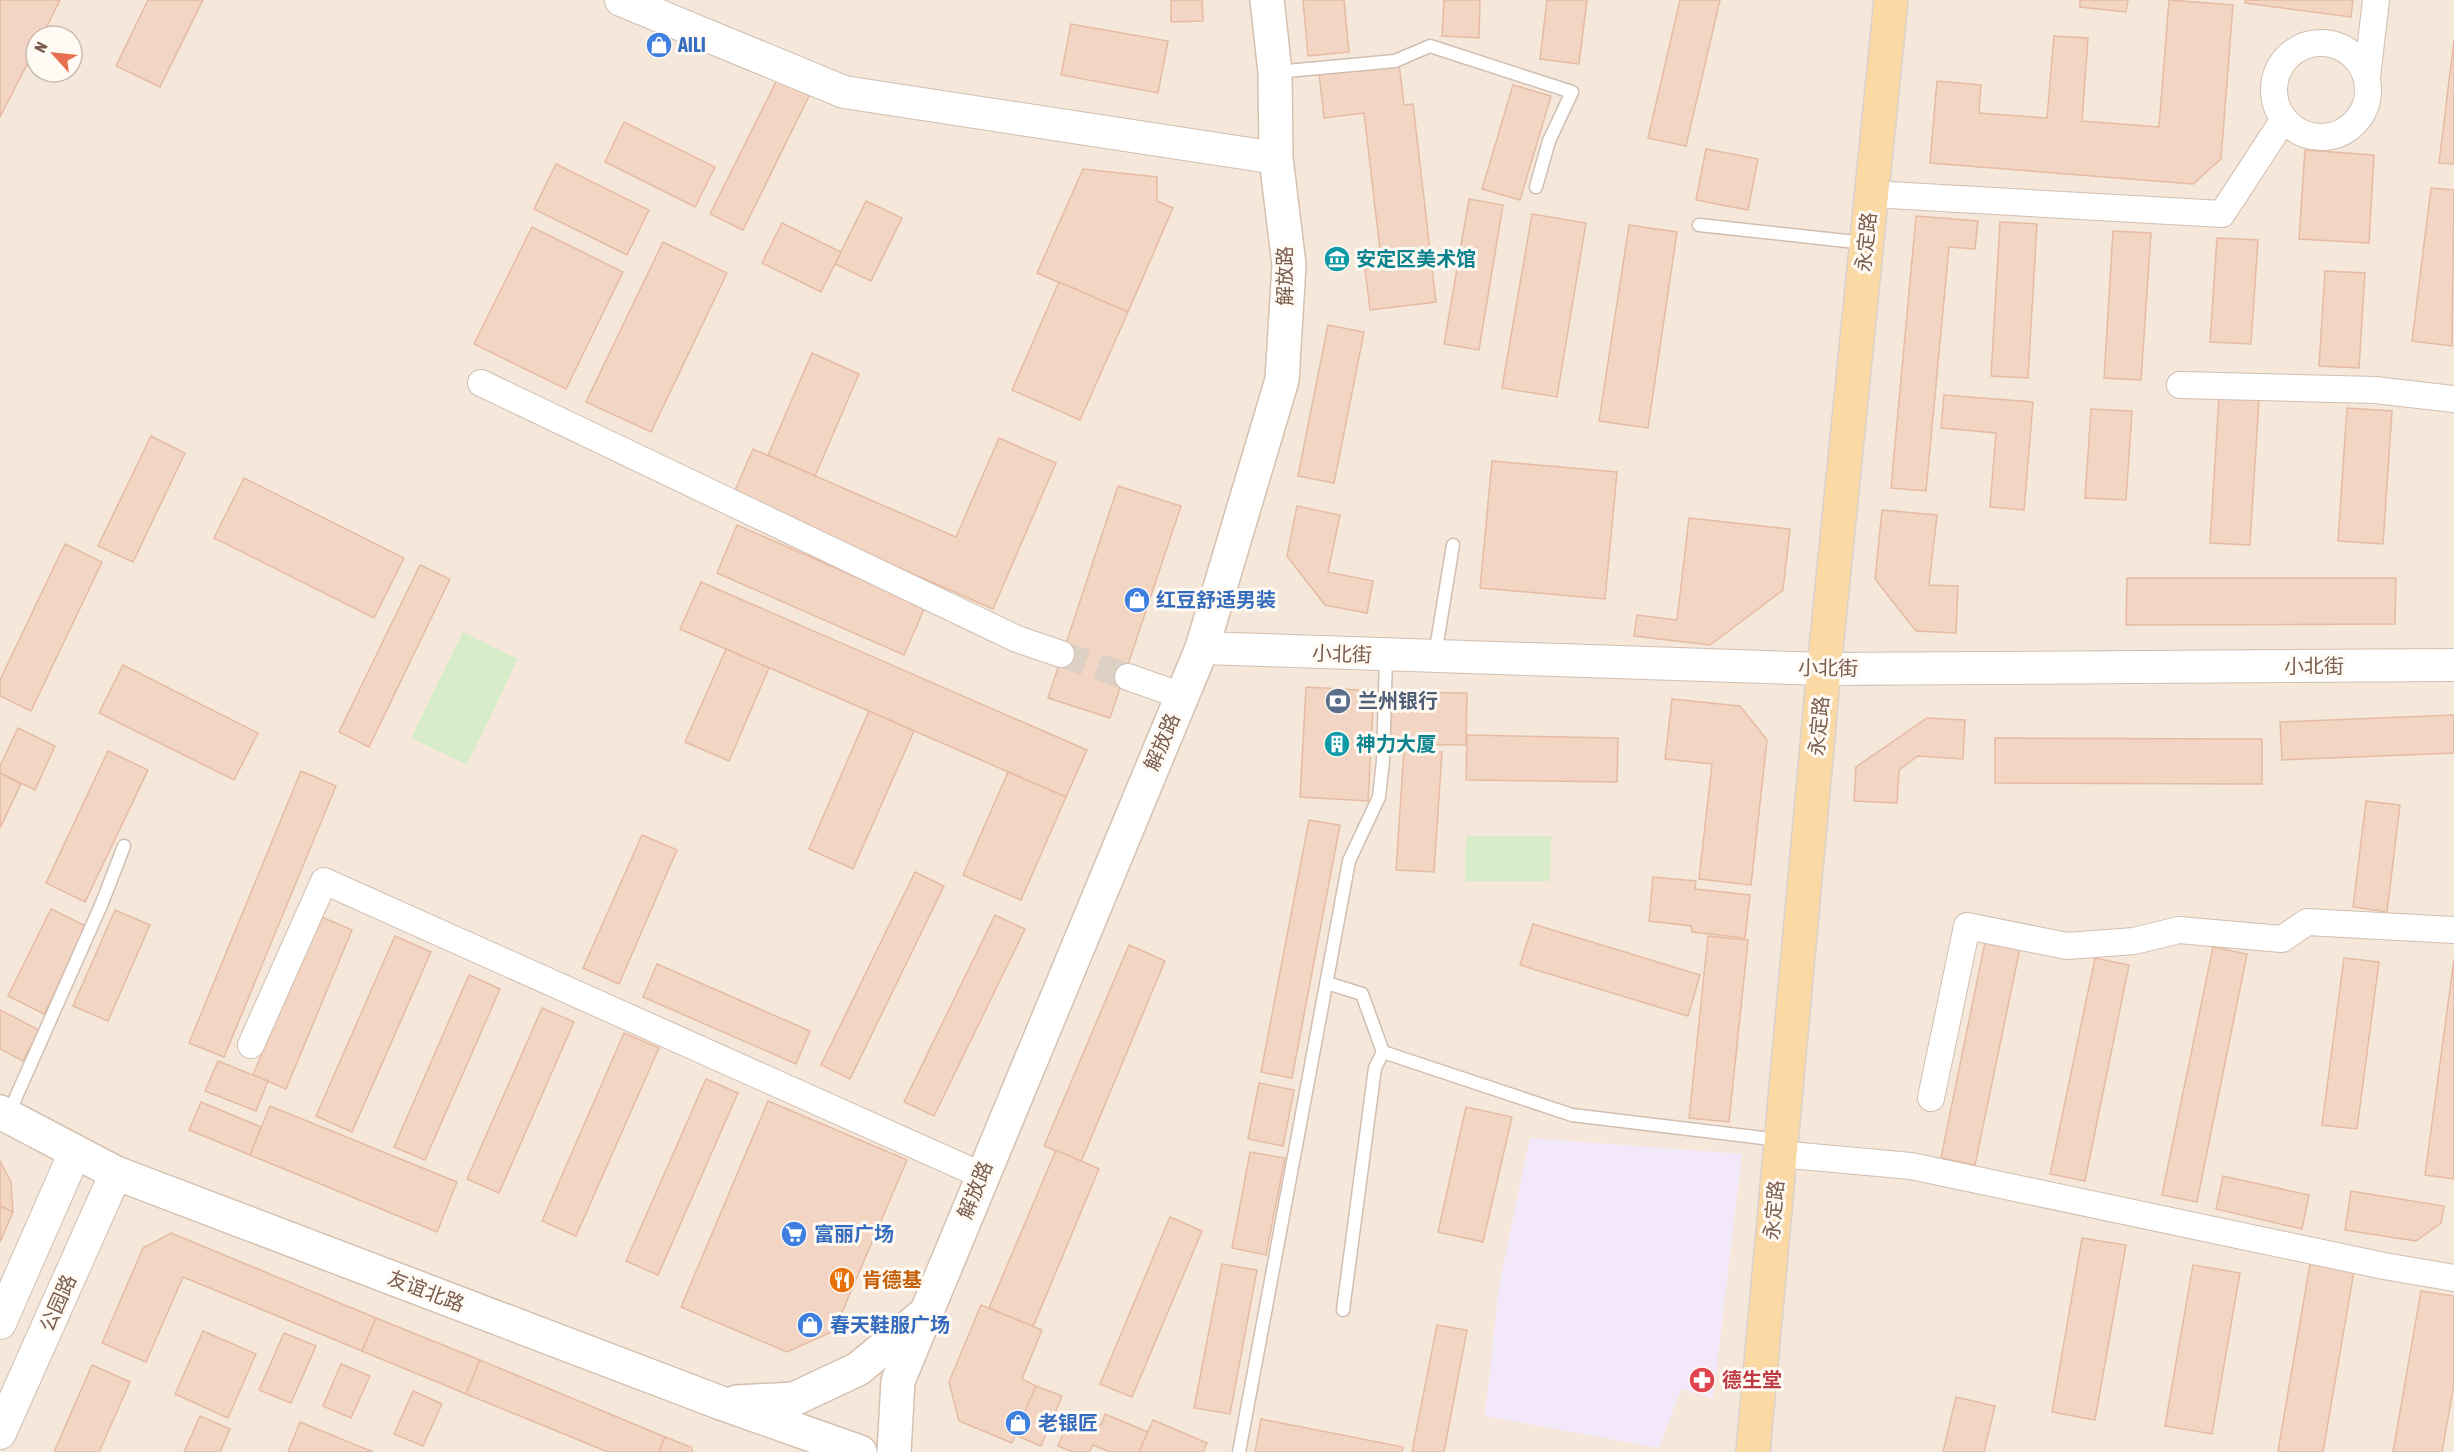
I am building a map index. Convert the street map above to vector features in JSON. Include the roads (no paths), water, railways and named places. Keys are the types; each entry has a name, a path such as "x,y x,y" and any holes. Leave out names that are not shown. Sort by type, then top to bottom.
{"main road":[{"name":"解放路","path":"894,1452 897,1381 1202,648 1282,380 1289,266 1276,158 1275,72 1267,0"},
{"name":"永定路","path":"1753,1452 1824,669 1890,0"},
{"name":"友谊北路","path":"4,1114 117,1173 721,1403 860,1452"},
{"path":"721,1403 794,1399 858,1369 925,1314"}],"street":[{"path":"621,0 844,92 1276,158"},
{"path":"2367,77 2359,60 2345,48 2327,43 2309,44 2293,52 2281,66 2275,84 2276,102 2284,119 2298,130 2316,136 2334,135 2350,127 2362,113 2368,95 2367,77 2376,0"},
{"path":"1870,194 2222,214 2284,119"},
{"path":"481,383 1017,639 1061,654"},
{"path":"2180,386 2375,390 2454,399"},
{"name":"小北街","path":"1202,648 1824,669 2454,665"},
{"path":"1128,677 1182,696"},
{"path":"250,1045 324,881 981,1175"},
{"path":"1931,1098 1967,926 2067,946 2134,941 2179,930 2282,939 2307,922 2454,930"},
{"path":"1780,1147 1911,1166 2384,1266 2454,1278"},
{"path":"0,1323 75,1152"},
{"name":"公园路","path":"0,1433 117,1173"}],"lane":[{"path":"1275,72 1395,61 1430,46 1572,92 1549,141 1536,187"},
{"path":"1699,225 1866,243"},
{"path":"1435,656 1453,545"},
{"path":"1239,1452 1349,861 1379,797 1383,762 1386,656"},
{"path":"4,1114 102,903 124,846"},
{"path":"1327,983 1362,994 1383,1052 1375,1068 1343,1310"},
{"path":"1383,1052 1572,1115 1780,1147"}],"tunnel":[{"path":"1061,654 1128,677"}],"place":[{"name":"AILI","path":"659,45"},
{"name":"安定区美术馆","path":"1337,259"},
{"name":"红豆舒适男装","path":"1137,600"},
{"name":"兰州银行","path":"1338,701"},
{"name":"神力大厦","path":"1337,744"},
{"name":"富丽广场","path":"794,1234"},
{"name":"肯德基","path":"842,1280"},
{"name":"春天鞋服广场","path":"810,1325"},
{"name":"德生堂","path":"1702,1380"},
{"name":"老银匠","path":"1018,1423"}]}
